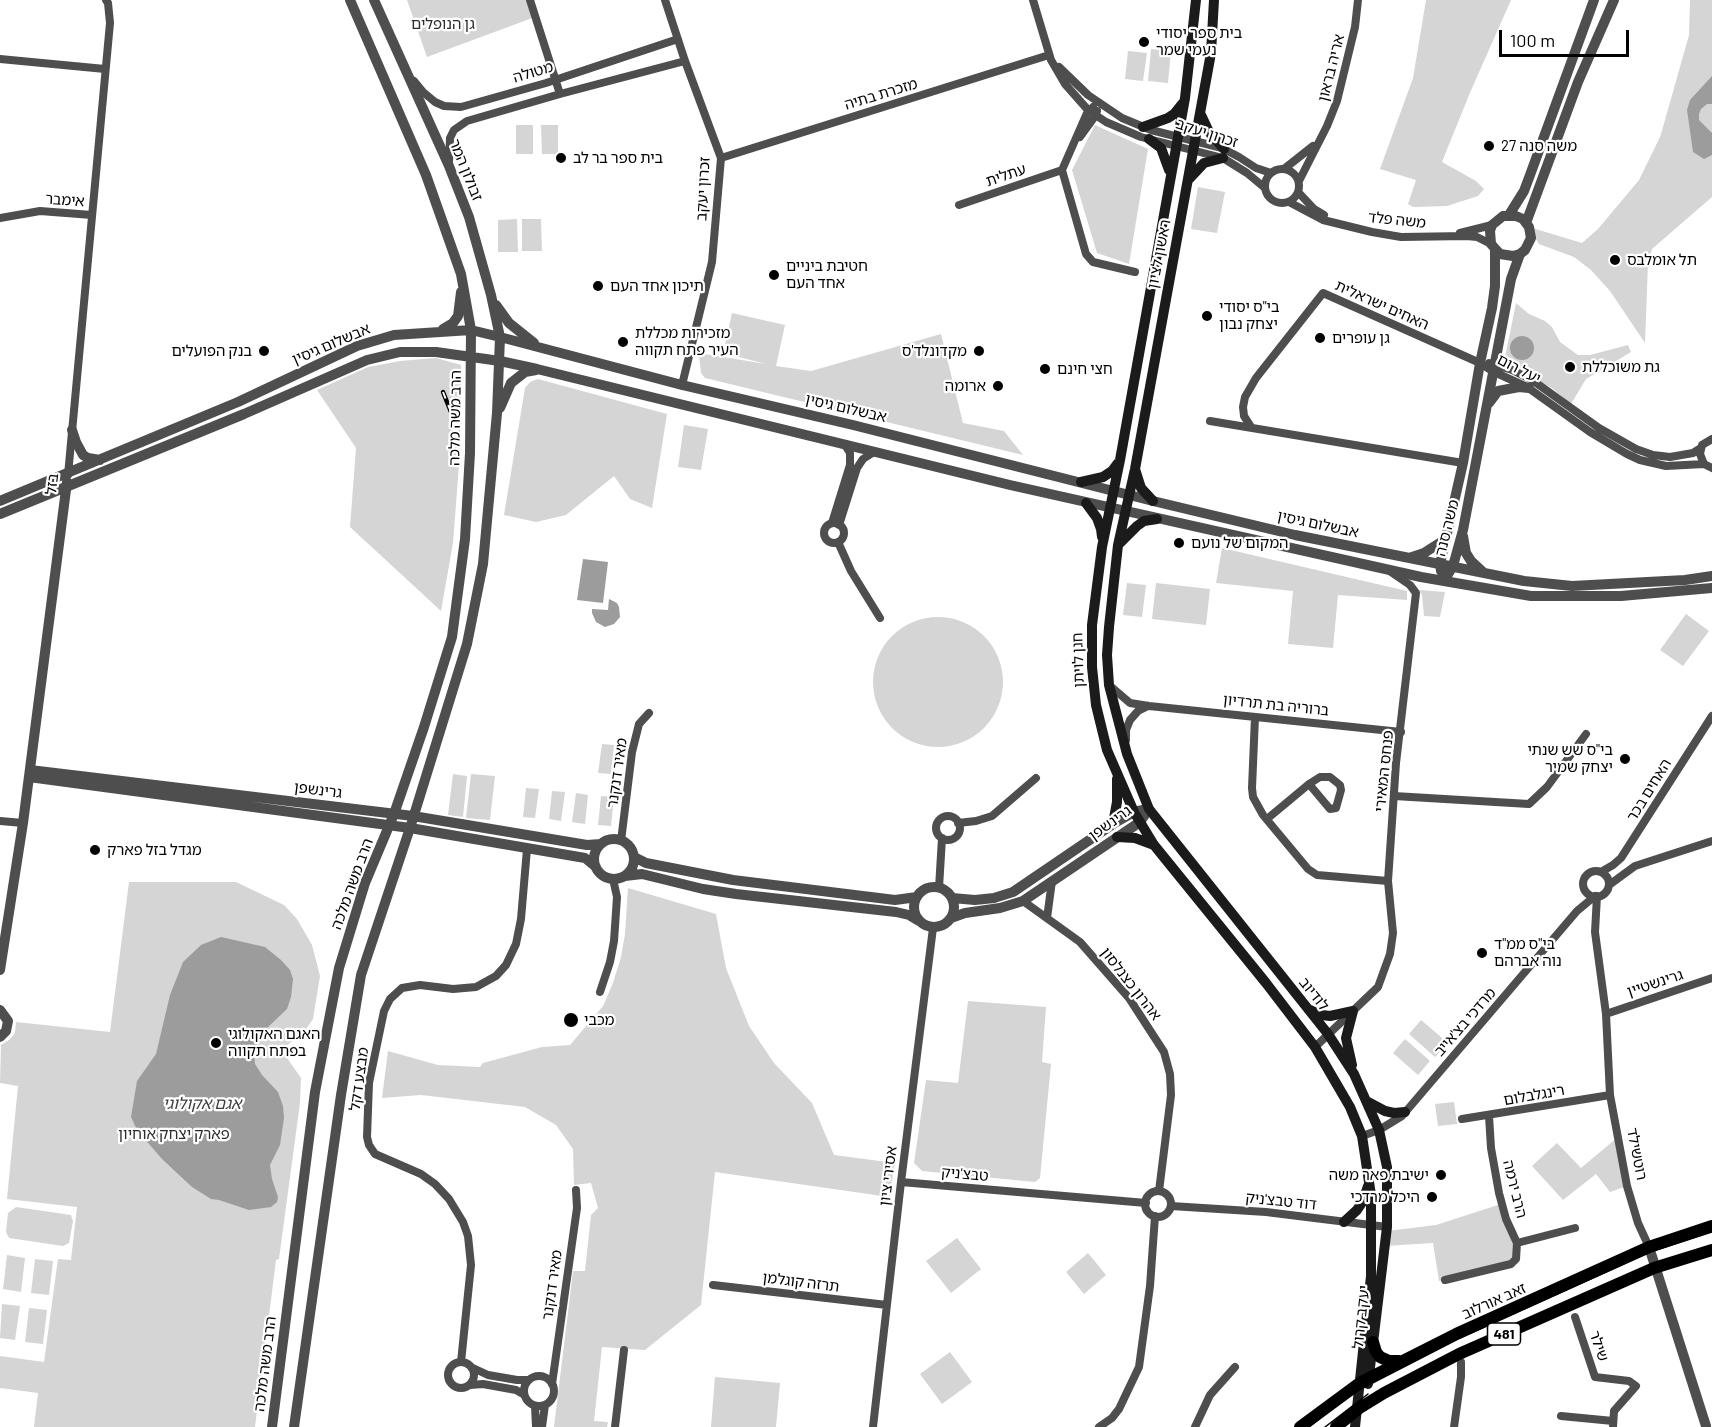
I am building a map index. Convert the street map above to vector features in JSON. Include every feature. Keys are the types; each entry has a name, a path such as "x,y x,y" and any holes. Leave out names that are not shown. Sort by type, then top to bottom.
{"main road":[{"name":"ראשון לציון","path":"1114,491 1185,98 1196,0"},
{"name":"ראשון לציון","path":"1125,512 1211,53 1214,0"},
{"path":"1143,127 1168,118 1180,108 1185,98"},
{"path":"1188,182 1204,163 1223,154 1200,114"},
{"path":"1149,139 1156,143 1165,155 1170,177"},
{"path":"1081,482 1103,477 1112,471 1120,460"},
{"path":"1134,470 1141,489 1154,501"},
{"name":"חנן לויתן","path":"1114,491 1102,547 1092,625 1092,668 1098,717 1107,750 1137,817"},
{"path":"1086,503 1097,518 1101,529 1102,547"},
{"name":"חנן לויתן","path":"1125,512 1118,545 1109,627 1107,655 1109,685 1126,754 1149,809"},
{"path":"1118,545 1144,521 1157,519"},
{"path":"1113,824 1117,802 1118,773"},
{"name":"לודיוב","path":"1149,809 1328,1034 1354,1074 1380,1130 1387,1167 1387,1227"},
{"name":"לודיוב","path":"1137,817 1154,845 1315,1047 1350,1107 1362,1136 1369,1174 1371,1226"},
{"path":"1117,837 1135,838 1154,845"},
{"path":"1306,1008 1330,1016 1353,1011 1346,1038 1354,1074"},
{"path":"1368,1102 1385,1111 1405,1112"},
{"path":"1344,1222 1363,1201 1369,1174"},
{"name":"יעקב קרול","path":"1365,1379 1371,1276 1371,1226"},
{"name":"זאב אורלוב","path":"1300,1427 1365,1379 1456,1334 1649,1247 1712,1226"},
{"name":"יעקב קרול","path":"1355,1427 1374,1342 1387,1227"},
{"name":"481","path":"1336,1427 1358,1409 1459,1354 1654,1268 1712,1250"},
{"path":"1374,1342 1376,1352 1384,1360 1393,1362 1409,1358"}],"street":[{"name":"בזל","path":"0,970 23,824 68,475 110,23 106,0"},
{"path":"350,0 426,175 461,274 471,330 472,356"},
{"name":"זבולון המר","path":"374,0 450,166 469,217 500,336 500,361"},
{"path":"530,0 560,94"},
{"name":"זכרון יעקב","path":"665,0 721,158 712,262 682,385"},
{"name":"זכרון יעקב","path":"1033,0 1048,55 1065,84 1092,113 1123,130 1149,139 1194,145 1271,173"},
{"name":"אריה בראון","path":"1299,181 1338,101 1355,27 1358,0"},
{"path":"1509,215 1524,191 1594,0"},
{"path":"1526,223 1578,82 1614,0"},
{"name":"מטולה","path":"407,71 423,92 435,102 453,108 555,79 678,39"},
{"name":"זכרון יעקב","path":"1048,55 1099,104 1122,118 1177,142"},
{"name":"מזכרת בתיה","path":"721,158 1048,55"},
{"path":"0,59 105,69"},
{"name":"מטולה","path":"450,166 450,138 459,125 467,121 685,61"},
{"path":"1099,104 1062,170 1086,254 1093,262 1135,272"},
{"name":"אריה בראון","path":"1284,169 1319,139"},
{"name":"זכרון יעקב","path":"1223,154 1265,188"},
{"path":"1284,169 1293,173 1299,181 1298,192 1289,202 1278,203 1269,198 1265,188 1271,173 1284,169"},
{"name":"עתלית","path":"959,205 1062,170"},
{"name":"משה פלד","path":"1298,192 1314,209 1343,226"},
{"name":"משה פלד","path":"1289,202 1323,220 1343,226 1401,237 1448,235 1477,237 1493,247"},
{"name":"אימבר","path":"0,219 40,211 92,215"},
{"path":"1509,215 1516,216 1526,223 1531,237 1529,244 1520,254 1506,256 1493,247 1490,231 1497,219 1509,215"},
{"name":"משה פלד","path":"1448,235 1492,225"},
{"name":"משה סנה","path":"1444,581 1440,564 1462,463 1495,286 1493,247"},
{"name":"משה סנה","path":"1444,581 1453,566 1463,530 1511,279 1520,254"},
{"path":"435,331 447,328 458,316 461,274"},
{"name":"האחים ישראלית","path":"1251,428 1244,416 1245,397 1256,378 1323,293 1480,363"},
{"path":"491,295 500,312 509,322 531,341 550,351"},
{"name":"אבשלום גיסין","path":"0,501 68,475 238,402 357,346 394,335 471,330 682,385 1295,535 1524,581 1572,586 1685,580 1712,576"},
{"name":"אבשלום גיסין","path":"0,514 244,414 367,360 400,352 436,352 472,356 537,369 1086,503 1444,581 1531,596 1621,596 1712,588"},
{"name":"הרב משה מלכה","path":"272,1427 315,1092 339,968 365,883 401,795 452,637 465,539 472,356"},
{"path":"294,1427 341,1095 361,975 410,828 466,644 483,564 500,361"},
{"name":"יעל רום","path":"1480,363 1532,380 1591,423 1636,449 1653,455 1670,458 1693,453 1706,441 1712,439"},
{"name":"יעל רום","path":"1493,368 1529,388 1590,432 1640,460 1666,466 1708,466"},
{"path":"497,413 511,383 525,372 537,369"},
{"path":"1485,411 1498,391 1519,387 1529,388"},
{"path":"1210,421 1462,463"},
{"path":"72,430 83,454 88,458 104,460"},
{"path":"836,524 850,465 850,453 845,445"},
{"path":"1701,447 1700,454 1708,466"},
{"path":"836,524 858,468 863,459 874,452"},
{"path":"40,499 54,504 62,522"},
{"path":"836,524 826,526 824,536 828,542 838,542"},
{"path":"836,524 844,534 838,542"},
{"path":"1463,530 1466,553 1484,573"},
{"path":"1409,558 1424,553 1446,539"},
{"path":"838,542 851,571 880,618"},
{"name":"פנחס המאירי","path":"1353,1011 1378,987 1390,954 1393,933 1388,881 1396,763 1416,593 1410,585 1386,569"},
{"name":"ברוריה בת תרדיון","path":"1109,685 1130,703 1401,732"},
{"path":"1126,754 1126,729 1130,720 1138,711 1149,706"},
{"name":"מאיר דנקנר","path":"621,841 636,732 639,724 649,713"},
{"name":"האחים בכר","path":"1601,872 1613,865 1625,852 1712,716"},
{"path":"1255,717 1252,788 1257,805 1267,819 1308,869 1317,874 1388,881"},
{"path":"1394,796 1529,804 1547,787 1586,734"},
{"name":"גרינשפן","path":"30,773 392,820 413,816 587,845 602,844"},
{"path":"958,823 992,816 1036,778"},
{"path":"1267,819 1309,784"},
{"path":"382,843 382,832 374,817 389,808 401,795"},
{"path":"420,796 423,807 435,819"},
{"name":"גרינשפן","path":"951,918 1023,901 1117,837 1137,817 1149,809"},
{"path":"952,817 958,823 959,831 950,840 942,838 936,830 940,819 952,817"},
{"name":"גרינשפן","path":"952,898 975,900 994,898 1012,892 1113,824 1137,817"},
{"path":"392,820 410,828 585,858 605,877 613,879 642,874 703,889 896,912 909,915 925,926 933,928 940,927 951,918 954,911 952,898 948,892 939,888 925,889 917,897 914,909 919,921"},
{"path":"0,821 23,824"},
{"path":"403,850 422,834 433,832"},
{"path":"939,888 942,838"},
{"path":"596,867 594,859 596,850 602,844 614,839 627,844 634,857 646,863 733,880 895,900 917,897"},
{"path":"1577,911 1596,896 1605,893 1609,885 1635,866 1712,841"},
{"name":"מבצע דקל","path":"461,1362 471,1265 468,1236 463,1222 449,1199 435,1184 421,1174 375,1154 369,1145 367,1137 369,1083 384,1011 390,999 402,988 420,985 453,989 476,987 496,976 506,965 516,944 521,919 527,849"},
{"path":"625,876 632,868 634,857"},
{"path":"1577,911 1585,889 1584,879 1588,874 1594,871 1601,872 1606,875 1609,885"},
{"path":"600,992 610,962 614,940 616,897 613,879"},
{"path":"1047,918 1052,881"},
{"path":"1585,889 1596,896"},
{"name":"רוטשילד","path":"1596,896 1594,919 1606,1014 1610,1095 1627,1186 1707,1427"},
{"name":"אהרון כצנלסון","path":"1023,901 1085,948 1129,998 1164,1052 1170,1074 1171,1095 1159,1191"},
{"path":"1577,911 1588,913 1594,919"},
{"name":"מרדכי בצ'אייב","path":"1362,1136 1393,1123 1405,1112 1577,911"},
{"name":"אסירי ציון","path":"873,1427 933,928"},
{"name":"גרינשטיין","path":"1606,1014 1712,978"},
{"path":"0,1010 8,1021 6,1031 0,1037"},
{"path":"1315,1047 1353,1011"},
{"name":"רינגלבלום","path":"1462,1119 1610,1095"},
{"name":"הרב ירמה","path":"1489,1116 1491,1148 1501,1204 1517,1243"},
{"name":"טבצ'ניק","path":"901,1182 1146,1203"},
{"name":"מאיר דנקנר","path":"552,1384 576,1208 576,1190"},
{"path":"1159,1191 1170,1198 1171,1206 1167,1213 1155,1216 1148,1211 1146,1203 1150,1194 1159,1191"},
{"name":"דוד טבצ'ניק","path":"1171,1206 1266,1212 1387,1227"},
{"path":"1099,1427 1112,1418 1119,1409 1139,1367 1150,1286 1155,1216"},
{"path":"1445,1280 1511,1264 1516,1259 1517,1243 1575,1228"},
{"name":"תרזה קוגלמן","path":"713,1285 887,1305"},
{"name":"שילר","path":"1575,1317 1595,1377 1629,1381 1636,1386 1614,1411 1613,1424"},
{"path":"615,1427 624,1350"},
{"path":"524,1394 516,1390 483,1384 458,1388 449,1380 450,1368 457,1362 461,1362 488,1375 528,1380"},
{"path":"1454,1427 1461,1362"},
{"path":"1195,1427 1210,1395 1235,1367"},
{"path":"470,1385 474,1377 472,1368"},
{"path":"542,1427 545,1405 552,1398 554,1389 543,1376 535,1376 524,1386 524,1394 535,1406 545,1405"},
{"path":"535,1406 536,1427"},
{"path":"1700,1408 1697,1427 1712,1426"},
{"path":"1561,1416 1613,1424"}],"green space":[{"name":"גן הנופלים","path":"407,0 530,0 535,17 427,57"},
{"path":"1426,0 1511,0 1442,162 1476,181 1484,189 1478,196 1447,206 1413,207 1408,204 1416,180 1380,169 1413,78"},
{"path":"1690,0 1712,0 1712,197 1652,249 1648,263 1645,343 1610,291 1591,270 1574,257 1539,244 1529,227 1582,243 1598,229 1639,180 1660,137 1665,120 1689,35"},
{"path":"1151,49 1171,51 1168,83 1148,81"},
{"path":"1128,51 1147,53 1143,81 1125,79"},
{"path":"516,125 533,125 533,154 516,154"},
{"path":"541,125 558,125 558,154 542,154"},
{"path":"1095,125 1148,149 1129,264 1097,253 1072,170"},
{"path":"1198,187 1225,192 1217,233 1191,229"},
{"path":"517,219 518,252 498,252 498,220"},
{"path":"522,219 541,219 542,251 522,251"},
{"path":"1516,303 1529,314 1545,321 1552,327 1560,342 1578,355 1590,355 1628,345 1631,352 1586,379 1571,404 1552,388 1507,365 1505,357"},
{"path":"732,313 785,325 776,366 811,371 941,334 963,423 1004,431 1023,455 705,378 701,373 699,355 766,364 723,353"},
{"path":"436,358 461,365 460,452 453,543 441,611 350,527 356,448 317,390 368,367"},
{"path":"538,379 667,414 652,508 630,499 614,476 566,515 536,522 504,515 525,388 530,382"},
{"path":"684,425 708,429 701,470 678,467"},
{"path":"1222,548 1407,591 1407,600 1338,595 1333,648 1288,644 1293,591 1216,583"},
{"path":"1127,583 1146,585 1142,617 1123,615"},
{"path":"1156,583 1210,589 1206,625 1152,619"},
{"path":"1419,590 1445,592 1440,617 1424,616 1422,595"},
{"path":"1686,614 1709,631 1683,666 1660,650"},
{"path":"938,617 963,622 984,636 998,657 1003,682 998,707 984,728 963,742 938,747 913,742 892,728 878,707 873,682 878,657 892,636 913,622"},
{"path":"602,744 614,745 611,774 598,773"},
{"path":"453,774 467,776 463,817 448,815"},
{"path":"471,774 495,776 490,820 466,818"},
{"path":"526,788 539,789 535,818 523,817"},
{"path":"552,791 565,792 561,821 549,819"},
{"path":"576,793 588,795 585,824 572,822"},
{"path":"601,796 614,797 611,826 598,825"},
{"name":"פארק יצחק אוחיון","path":"129,882 236,882 284,905 297,919 312,945 320,976 313,1019 304,1032 285,1047 285,1055 301,1078 300,1103 279,1259 276,1260 255,1427 34,1427 38,1393 0,1388 0,1356 44,1362 58,1259 71,1260 77,1207 7,1199 18,1086 0,1083 1,1045 15,1033 16,1022 110,1032"},
{"path":"628,888 716,914 726,968 749,1026 774,1063 812,1103 834,1155 895,1163 889,1197 715,1172 701,1305 645,1350 602,1347 594,1421 608,1422 607,1427 554,1427 573,1271 585,1271 591,1215 598,1208 591,1183 574,1185 573,1149 556,1125 525,1107 421,1095 382,1098 388,1051 438,1065 480,1067 483,1063 542,1047 570,1045 603,1006 613,983 625,934"},
{"path":"968,1001 1046,1007 1042,1062 1051,1064 1040,1178 1035,1182 922,1171 914,1163 926,1080 958,1083"},
{"path":"1421,1020 1448,1043 1435,1057 1409,1034"},
{"path":"1405,1039 1430,1061 1418,1075 1393,1053"},
{"path":"1454,1102 1457,1124 1438,1126 1435,1104"},
{"path":"1618,1137 1627,1186 1610,1192 1596,1174 1563,1200 1532,1166 1557,1143 1581,1168"},
{"path":"1501,1204 1517,1243 1516,1259 1439,1281 1433,1243 1385,1246 1387,1231 1436,1225"},
{"path":"16,1207 71,1215 73,1221 69,1243 63,1246 9,1238 6,1232 8,1213"},
{"path":"957,1238 981,1269 951,1293 926,1261"},
{"path":"1088,1253 1106,1275 1084,1294 1066,1272"},
{"path":"7,1255 25,1258 21,1292 3,1289"},
{"path":"35,1259 53,1261 49,1295 31,1293"},
{"path":"2,1304 20,1306 15,1340 0,1338"},
{"path":"29,1308 47,1310 43,1344 25,1342"},
{"path":"950,1352 972,1382 942,1404 920,1374"},
{"path":"715,1377 780,1383 776,1427 711,1427"}],"water":[{"path":"1712,76 1712,104 1707,104 1699,114 1699,120 1712,133 1712,155 1704,159 1693,152 1687,110 1690,100"},
{"path":"1522,336 1530,340 1534,348 1530,356 1522,360 1514,356 1510,348 1514,340"},
{"path":"583,559 608,562 603,603 577,600"},
{"path":"609,599 617,603 620,617 614,624 605,627 596,622 592,609 608,610"},
{"name":"אגם אקולוגי","path":"221,937 265,947 290,970 293,979 287,1009 268,1027 254,1051 255,1064 278,1092 283,1106 284,1118 280,1145 270,1165 278,1197 277,1202 271,1207 249,1210 211,1199 192,1187 162,1159 137,1130 131,1117 137,1081 156,1054 170,995 183,962 201,945"}],"tram line":[{"path":"1309,1427 1357,1391 1458,1339 1650,1252 1712,1232"},
{"path":"1325,1427 1368,1394"}],"railway":[{"path":"443,392 451,412"}],"place":[{"name":"בית ספר יסודי נעמי שמר","path":"1144,42"},
{"name":"משה סנה 27","path":"1489,146"},
{"name":"בית ספר בר לב","path":"561,158"},
{"name":"תל אומלבס","path":"1615,260"},
{"name":"חטיבת ביניים אחד העם","path":"774,275"},
{"name":"תיכון אחד העם","path":"598,286"},
{"name":"בי\"ס יסודי יצחק נבון","path":"1207,316"},
{"name":"גן עופרים","path":"1320,338"},
{"name":"מזכירות מכללת העיר פתח תקווה","path":"623,342"},
{"name":"בנק הפועלים","path":"264,351"},
{"name":"מקדונלד'ס","path":"979,351"},
{"name":"גת משוכללת","path":"1570,367"},
{"name":"חצי חינם","path":"1045,369"},
{"name":"ארומה","path":"998,386"},
{"name":"המקום של נועם","path":"1179,543"},
{"name":"בי\"ס שש שנתי יצחק שמיר","path":"1625,759"},
{"name":"מגדל בזל פארק","path":"95,850"},
{"name":"בי\"ס ממ\"ד נוה אברהם","path":"1482,953"},
{"name":"מכבי","path":"571,1020"},
{"name":"האגם האקולוגי בפתח תקווה","path":"216,1043"},
{"name":"ישיבת פאר משה","path":"1441,1175"},
{"name":"היכל מרדכי","path":"1432,1197"}]}
